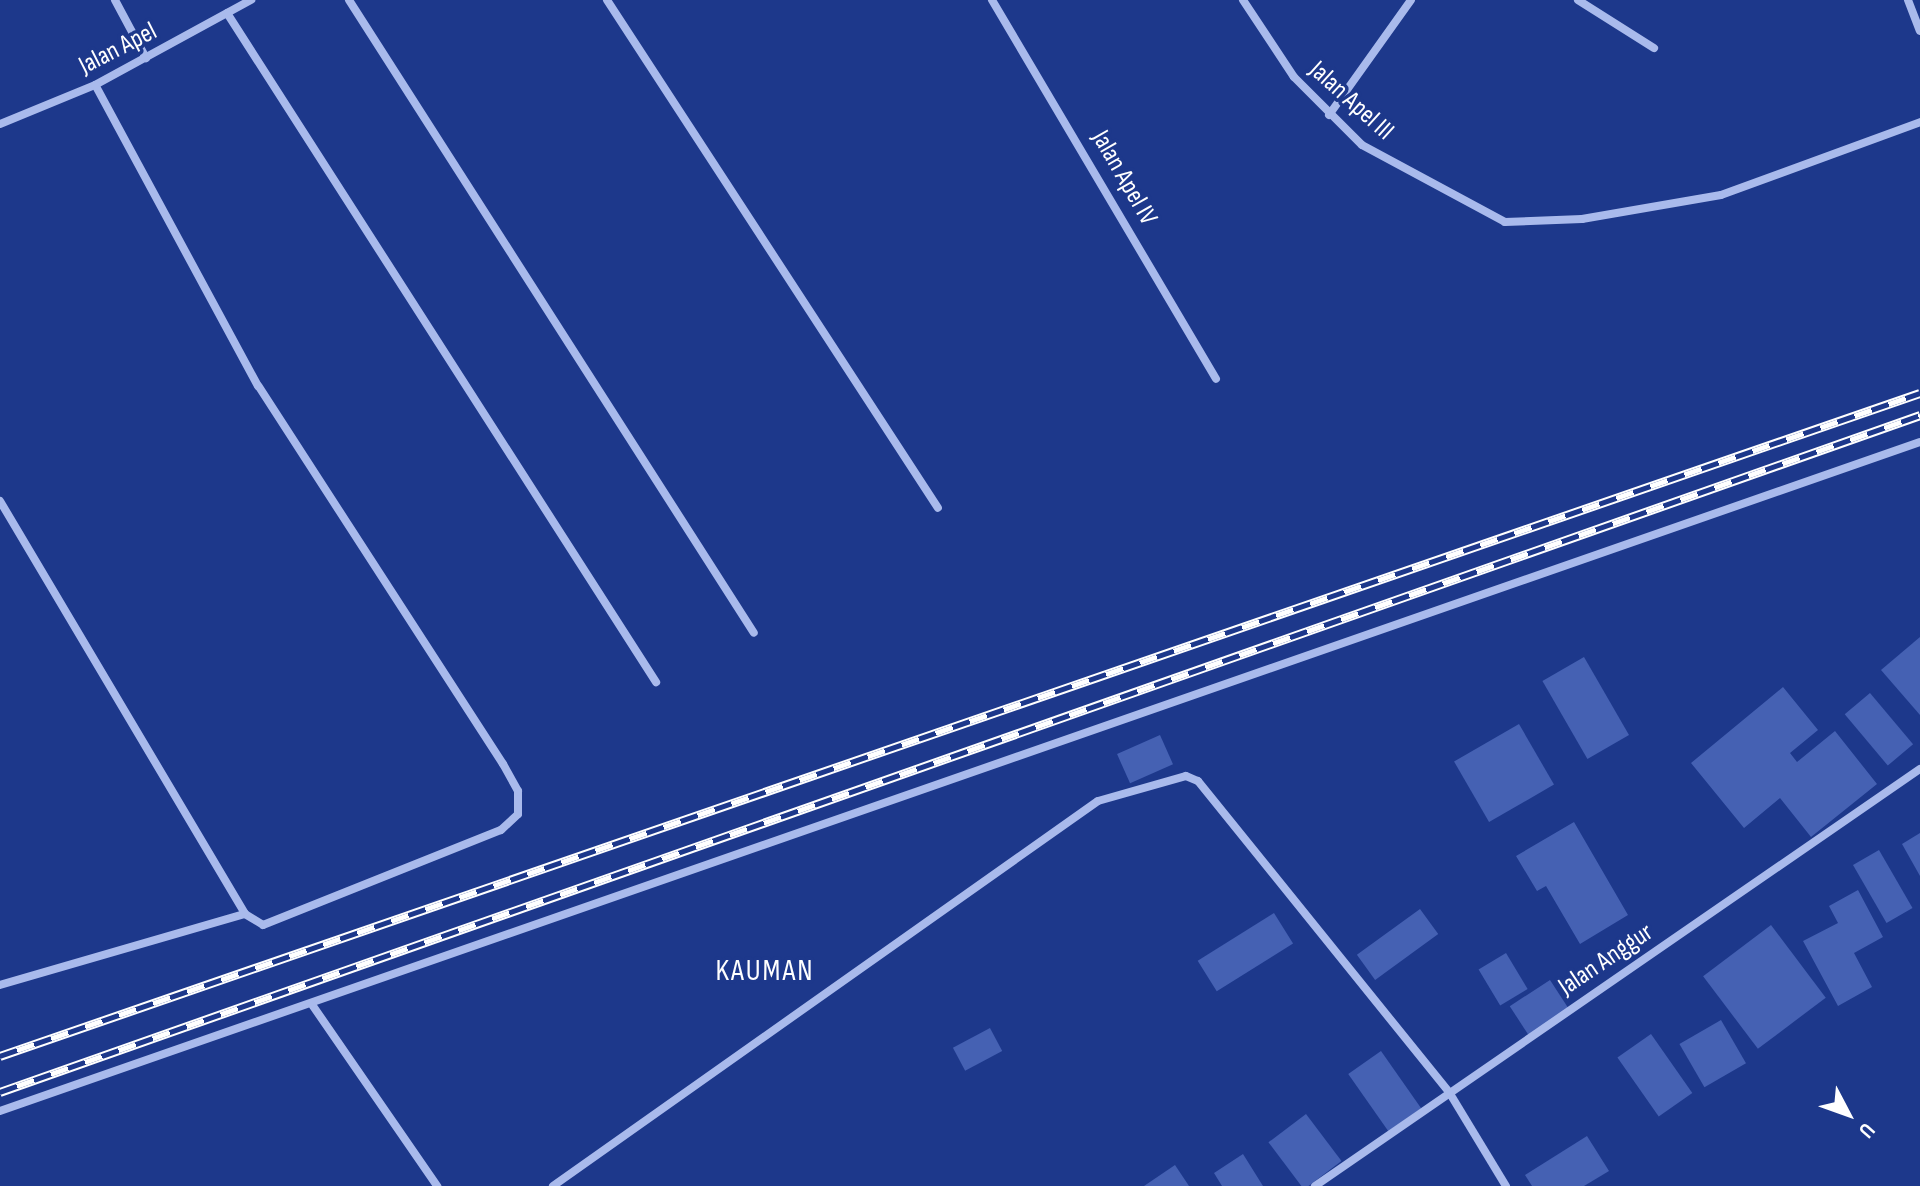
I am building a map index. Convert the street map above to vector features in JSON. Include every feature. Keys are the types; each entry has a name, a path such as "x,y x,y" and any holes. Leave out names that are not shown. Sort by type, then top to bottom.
{"street":[{"path":"115,0 146,58"},
{"name":"Jalan Apel","path":"0,124 95,85 251,0"},
{"path":"349,0 754,633"},
{"path":"607,0 938,508"},
{"name":"Jalan Apel IV","path":"992,0 1216,379"},
{"name":"Jalan Apel III","path":"1243,0 1264,42 1329,115 1362,145 1505,222 1582,219 1721,195 1920,122"},
{"path":"1329,115 1411,0"},
{"path":"1578,0 1654,48"},
{"path":"1908,0 1920,31"},
{"path":"227,13 656,682"},
{"path":"0,501 245,914 263,925 285,919 501,830 518,814 518,791 258,386 95,85"},
{"path":"0,1111 313,1006 1920,442"},
{"name":"Jalan Anggur","path":"1315,1186 1920,769"},
{"path":"553,1186 1098,801 1172,777 1198,781 1449,1092 1506,1186"},
{"path":"0,985 245,914"},
{"path":"313,1006 437,1186"}],"building":[{"path":"1920,637 1920,715 1881,670"},
{"path":"1584,657 1629,735 1587,759 1542,681"},
{"path":"1783,687 1818,730 1790,753 1797,762 1835,731 1877,784 1811,837 1780,798 1744,828 1691,763"},
{"path":"1870,693 1913,744 1888,766 1845,714"},
{"path":"1519,724 1554,785 1489,822 1454,762"},
{"path":"1160,735 1173,764 1130,783 1117,754"},
{"path":"1574,822 1628,915 1580,944 1546,886 1537,891 1516,856"},
{"path":"1920,833 1920,876 1902,844"},
{"path":"1879,850 1912,908 1887,923 1853,865"},
{"path":"1858,890 1883,937 1854,953 1872,987 1838,1006 1803,941 1838,923 1829,906"},
{"path":"1420,909 1438,934 1375,980 1357,955"},
{"path":"1274,913 1293,944 1217,991 1198,961"},
{"path":"1771,925 1826,998 1758,1049 1703,976"},
{"path":"1506,953 1528,989 1500,1005 1479,969"},
{"path":"1550,980 1569,1009 1529,1035 1510,1006"},
{"path":"1721,1020 1746,1063 1704,1087 1679,1044"},
{"path":"990,1028 1002,1051 965,1071 953,1048"},
{"path":"1651,1034 1692,1093 1659,1116 1617,1058"},
{"path":"1381,1051 1421,1108 1388,1131 1348,1074"},
{"path":"1306,1114 1342,1161 1308,1186 1301,1186 1268,1142"},
{"path":"1587,1136 1609,1171 1584,1186 1532,1186 1525,1175"},
{"path":"1243,1154 1263,1186 1222,1186 1214,1173"},
{"path":"1175,1165 1189,1186 1144,1186"}],"railway":[{"path":"0,1056 1920,393"},
{"path":"0,1092 1920,415"}],"district":[{"name":"KAUMAN","path":"765,971"}]}
